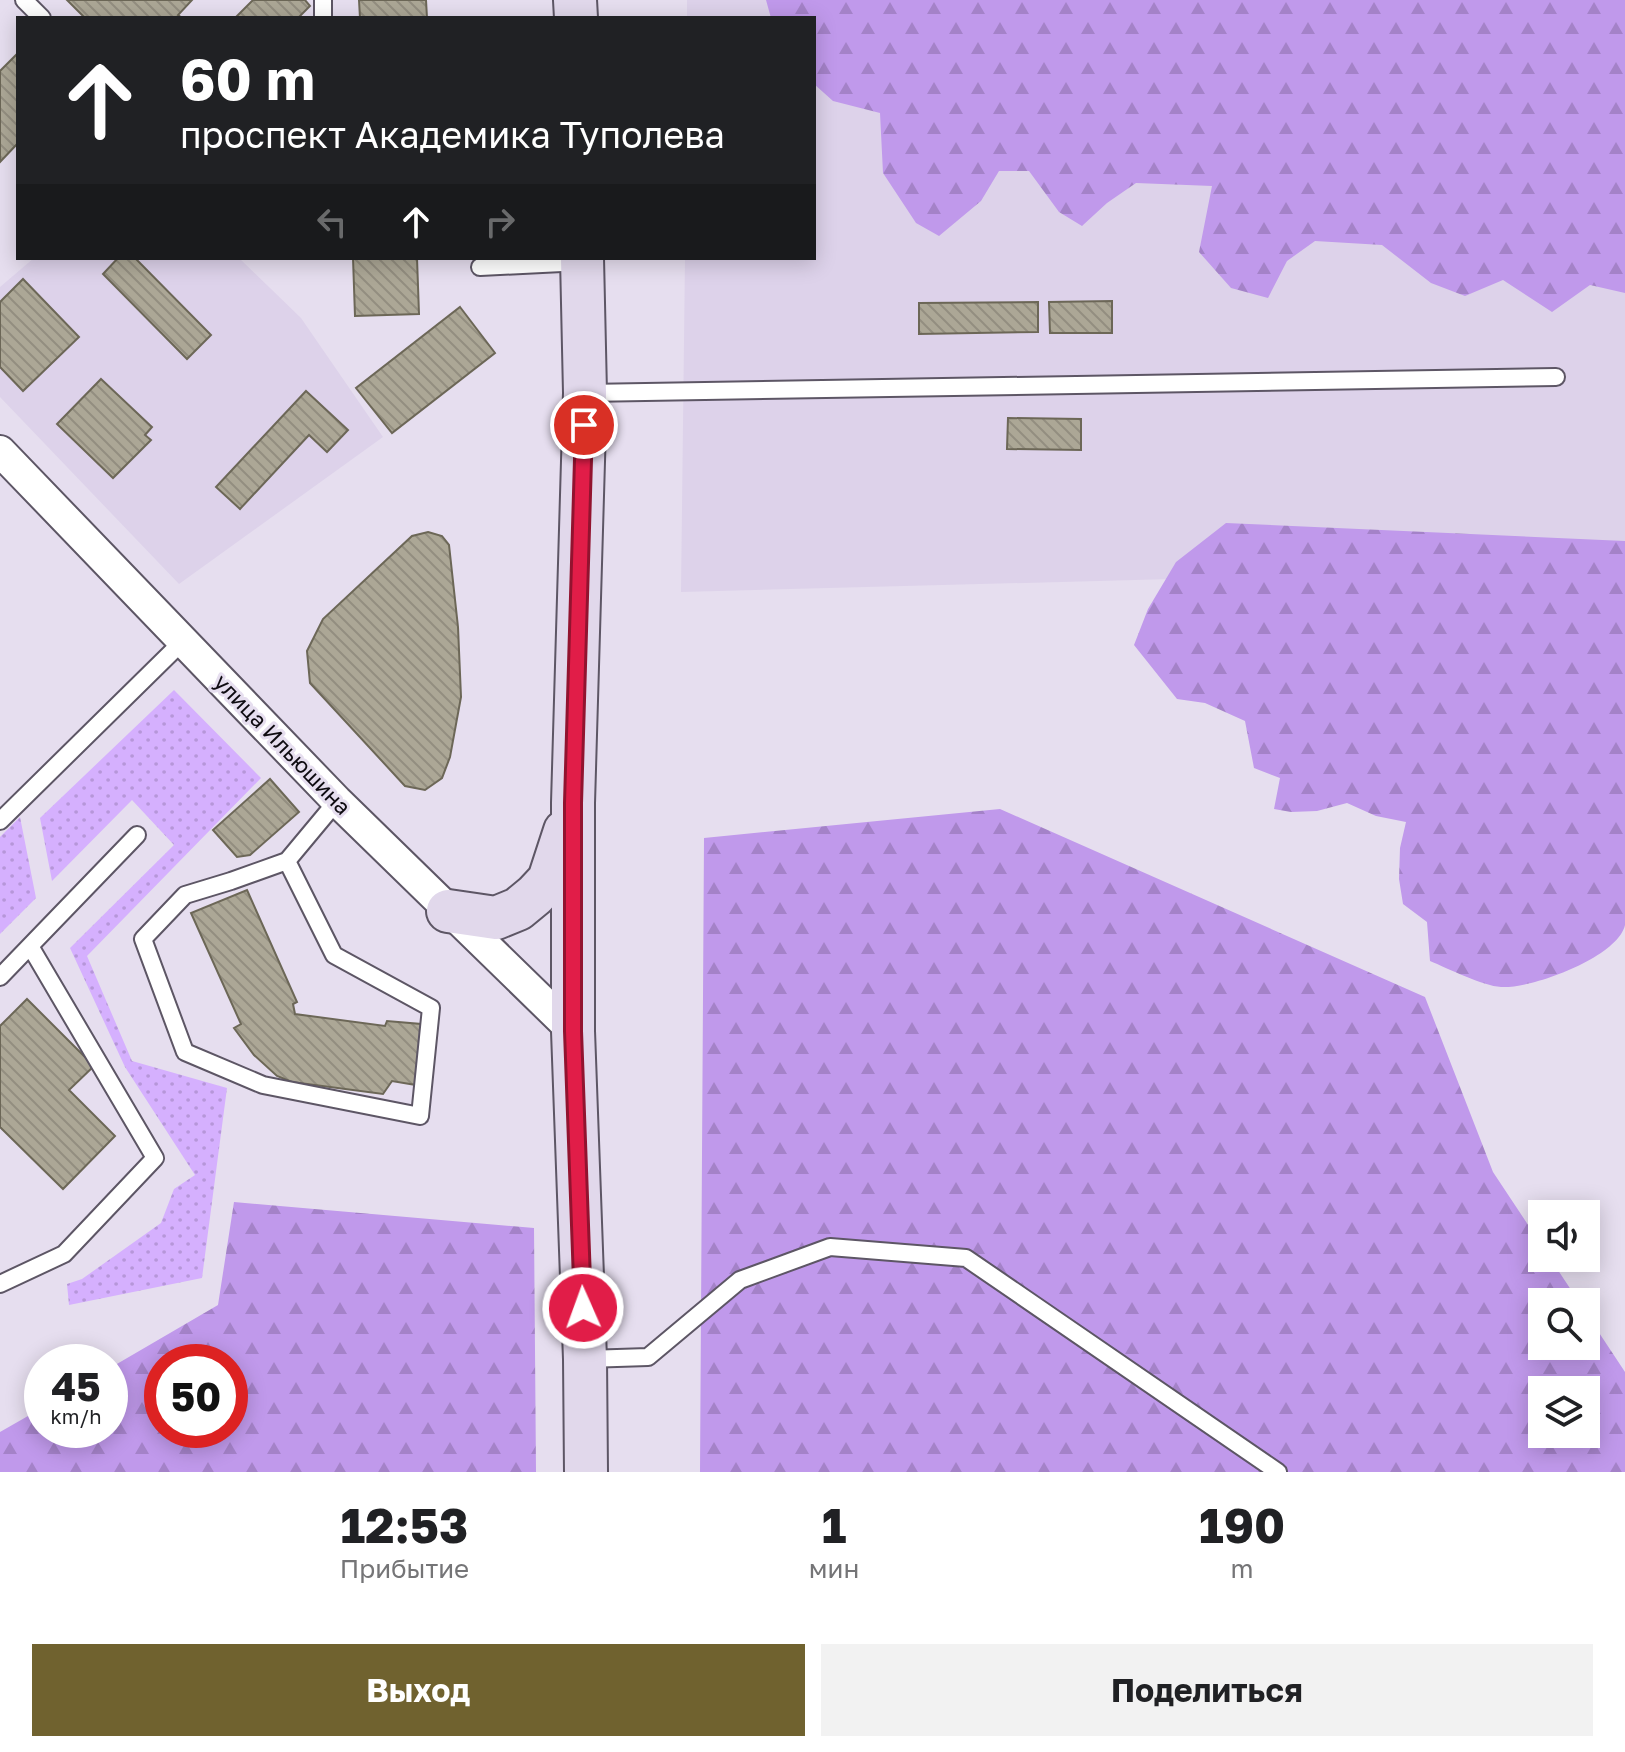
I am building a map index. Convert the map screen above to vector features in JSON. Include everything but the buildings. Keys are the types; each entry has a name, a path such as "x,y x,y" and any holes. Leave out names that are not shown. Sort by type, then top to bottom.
{"main road":[{"path":"582,260 585,393 573,803 573,1031 586,1472"},
{"path":"448,911 496,918 518,909 535,895 549,880 573,803"}],"street":[{"name":"улица Ильюшина","path":"0,451 337,801 573,1031"}],"lane":[{"path":"24,0 40,16"},
{"path":"480,267 582,260"},
{"path":"585,393 1556,377"},
{"path":"0,821 184,640"},
{"path":"287,861 334,955 431,1008 420,1116 263,1085 185,1052 143,939 185,895 287,861 337,801"},
{"path":"0,977 137,835"},
{"path":"0,1284 64,1254 155,1158 30,946"},
{"path":"585,1359 648,1357 740,1280 830,1247 966,1258 1278,1472"}],"shaded area":[{"path":"687,0 1625,0 1625,567 681,592 685,260 816,260 816,16 687,16"},
{"path":"32,260 241,260 301,318 383,437 179,584 0,397 0,287"},
{"path":"174,690 261,778 87,956 132,1061 227,1088 202,1278 69,1305 67,1284 82,1279 161,1223 174,1189 195,1175 125,1067 70,948 174,845 132,800 52,881 40,818"},
{"path":"20,817 36,898 0,934 0,837"}],"green space":[{"path":"766,0 1625,0 1625,293 1590,285 1552,312 1503,280 1465,296 1431,283 1382,245 1315,241 1287,261 1268,298 1231,288 1199,252 1212,186 1136,183 1107,203 1082,226 1059,212 1029,171 999,171 981,201 939,236 916,223 883,173 880,113 833,101 816,86 816,16 770,16"},
{"path":"1226,523 1625,541 1625,925 1619,937 1591,959 1532,983 1501,987 1465,976 1430,961 1427,922 1403,904 1399,879 1400,848 1406,822 1376,816 1347,803 1317,811 1274,809 1280,778 1254,768 1245,721 1205,703 1177,699 1134,645 1148,609 1176,562"},
{"path":"1000,809 1425,997 1493,1172 1528,1225 1528,1272 1559,1272 1570,1288 1528,1288 1528,1360 1600,1360 1600,1334 1625,1372 1625,1472 700,1472 704,838"},
{"path":"234,1202 534,1228 536,1472 0,1472 0,1432 24,1418 24,1448 128,1448 128,1358 144,1348 144,1448 248,1448 248,1344 151,1344 218,1305"}],"route":[{"path":"583,1308 573,1031 573,803 584,425"}]}
